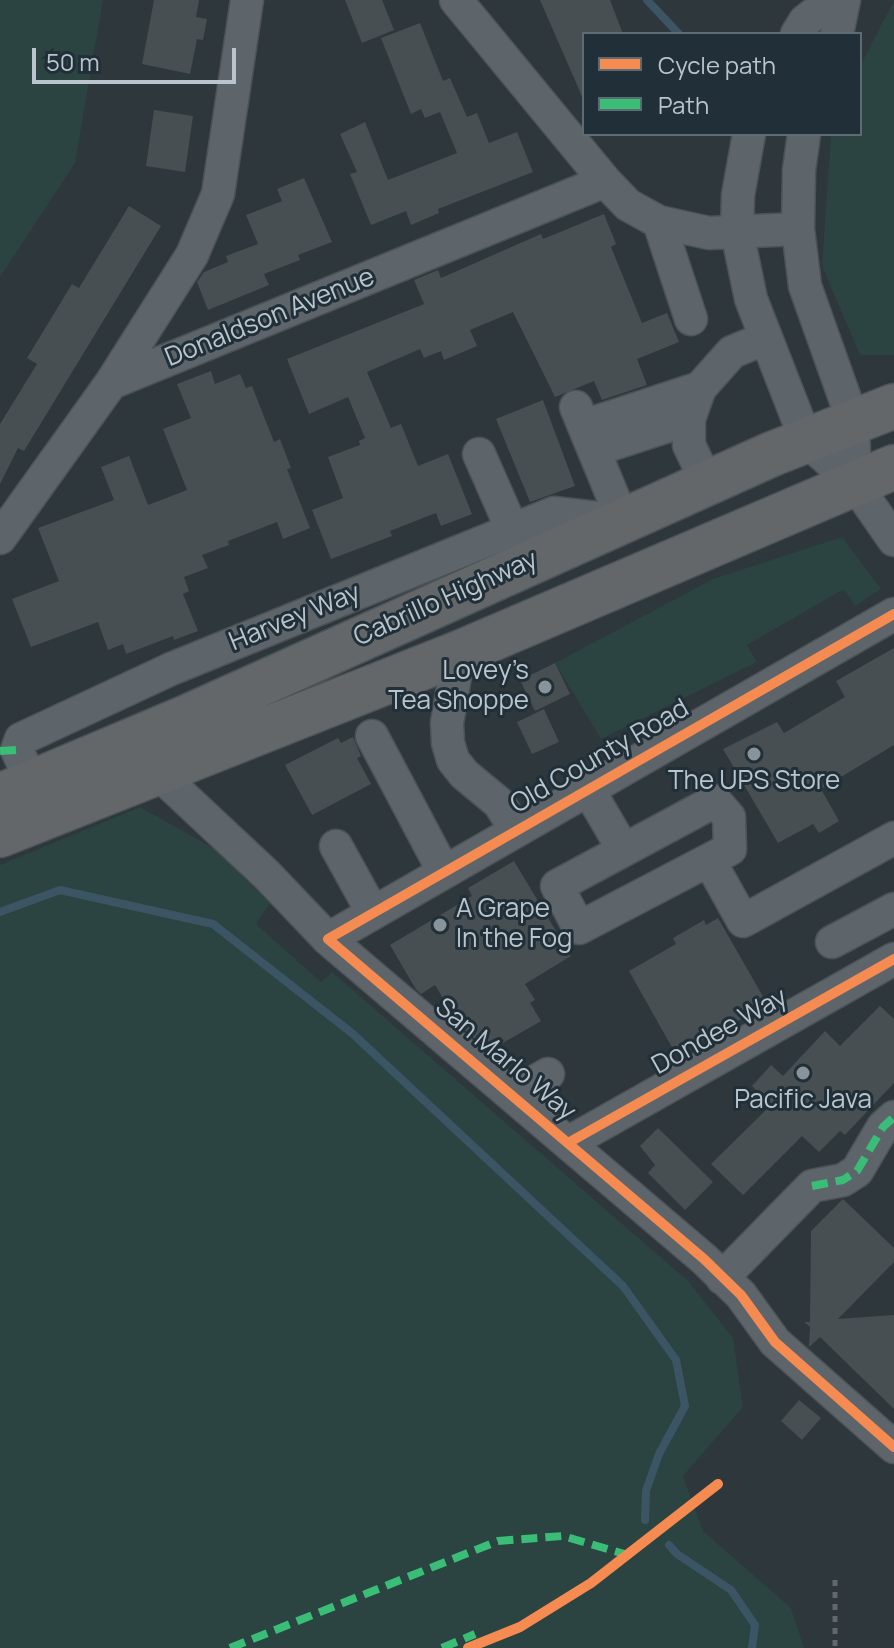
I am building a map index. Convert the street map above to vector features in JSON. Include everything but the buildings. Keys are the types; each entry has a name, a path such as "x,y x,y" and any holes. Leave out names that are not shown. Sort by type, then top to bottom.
{"highway":[{"name":"Cabrillo Highway","path":"12,765 185,718 707,483 894,406"},
{"name":"Cabrillo Highway","path":"0,835 459,653 875,475"}],"street":[{"path":"0,538 111,383 192,255 218,194 247,0"},
{"path":"456,0 628,205 659,222 709,233 798,229"},
{"path":"798,32 805,21 832,0"},
{"path":"837,32 844,0"},
{"path":"749,136 738,195 737,232 751,299 806,440 875,475"},
{"path":"804,136 799,170 798,229 805,286 875,475 894,540"},
{"name":"Donaldson Avenue","path":"111,383 605,181"},
{"path":"659,222 691,319"},
{"path":"707,483 689,445 689,419 700,388 732,352 766,338"},
{"path":"585,428 700,388"},
{"path":"585,428 689,419"},
{"path":"585,428 623,521"},
{"path":"479,454 512,529"},
{"name":"Harvey Way","path":"12,765 21,739 171,669 512,529 554,513 623,521"},
{"name":"Old County Road","path":"328,939 894,614"},
{"path":"459,653 447,723 453,760 464,774 499,803 516,830"},
{"path":"372,736 444,872"},
{"name":"San Marlo Way","path":"157,772 267,875 328,939 704,1259 741,1295 775,1342 894,1447"},
{"path":"588,789 623,849"},
{"path":"715,801 729,817 730,849 579,928 557,886 623,849 715,801"},
{"path":"709,860 743,921 894,838"},
{"path":"336,846 373,913"},
{"path":"832,942 894,909"},
{"name":"Dondee Way","path":"568,1143 894,959"},
{"path":"512,1095 548,1074"},
{"path":"722,1278 812,1186 843,1180 857,1171 883,1127 894,1117"}],"path":[{"path":"835,1580 835,1648"}],"green space":[{"path":"0,0 103,0 75,163 0,277"},
{"path":"894,1 894,355 860,355 822,266 831,136 862,136 862,62"},
{"path":"842,537 881,589 855,606 844,589 747,645 757,662 601,739 555,663 713,579"},
{"path":"140,807 215,849 270,903 256,924 321,982 332,972 688,1281 733,1338 743,1407 683,1476 703,1531 791,1608 804,1648 0,1648 0,865"}],"waterway":[{"path":"647,0 677,32"},
{"path":"0,912 60,890 213,924 353,1034 623,1286 676,1360 685,1406 659,1454 646,1491 645,1520"},
{"path":"669,1545 677,1554 731,1590 755,1625 752,1648"}],"marked path":[{"path":"0,751 17,750"},
{"path":"812,1186 843,1180 857,1171 883,1127 894,1117"},
{"path":"230,1648 498,1541 563,1536 628,1555"},
{"path":"442,1648 475,1634"}],"cycle path":[{"path":"894,614 328,939 704,1259 741,1295 775,1342 894,1447"},
{"path":"568,1143 894,959"},
{"path":"468,1648 520,1627 591,1583 718,1484"}],"place":[{"name":"Lovey’s Tea Shoppe","path":"545,687"},
{"name":"The UPS Store","path":"754,754"},
{"name":"A Grape In the Fog","path":"440,925"},
{"name":"Pacific Java","path":"803,1073"}]}
